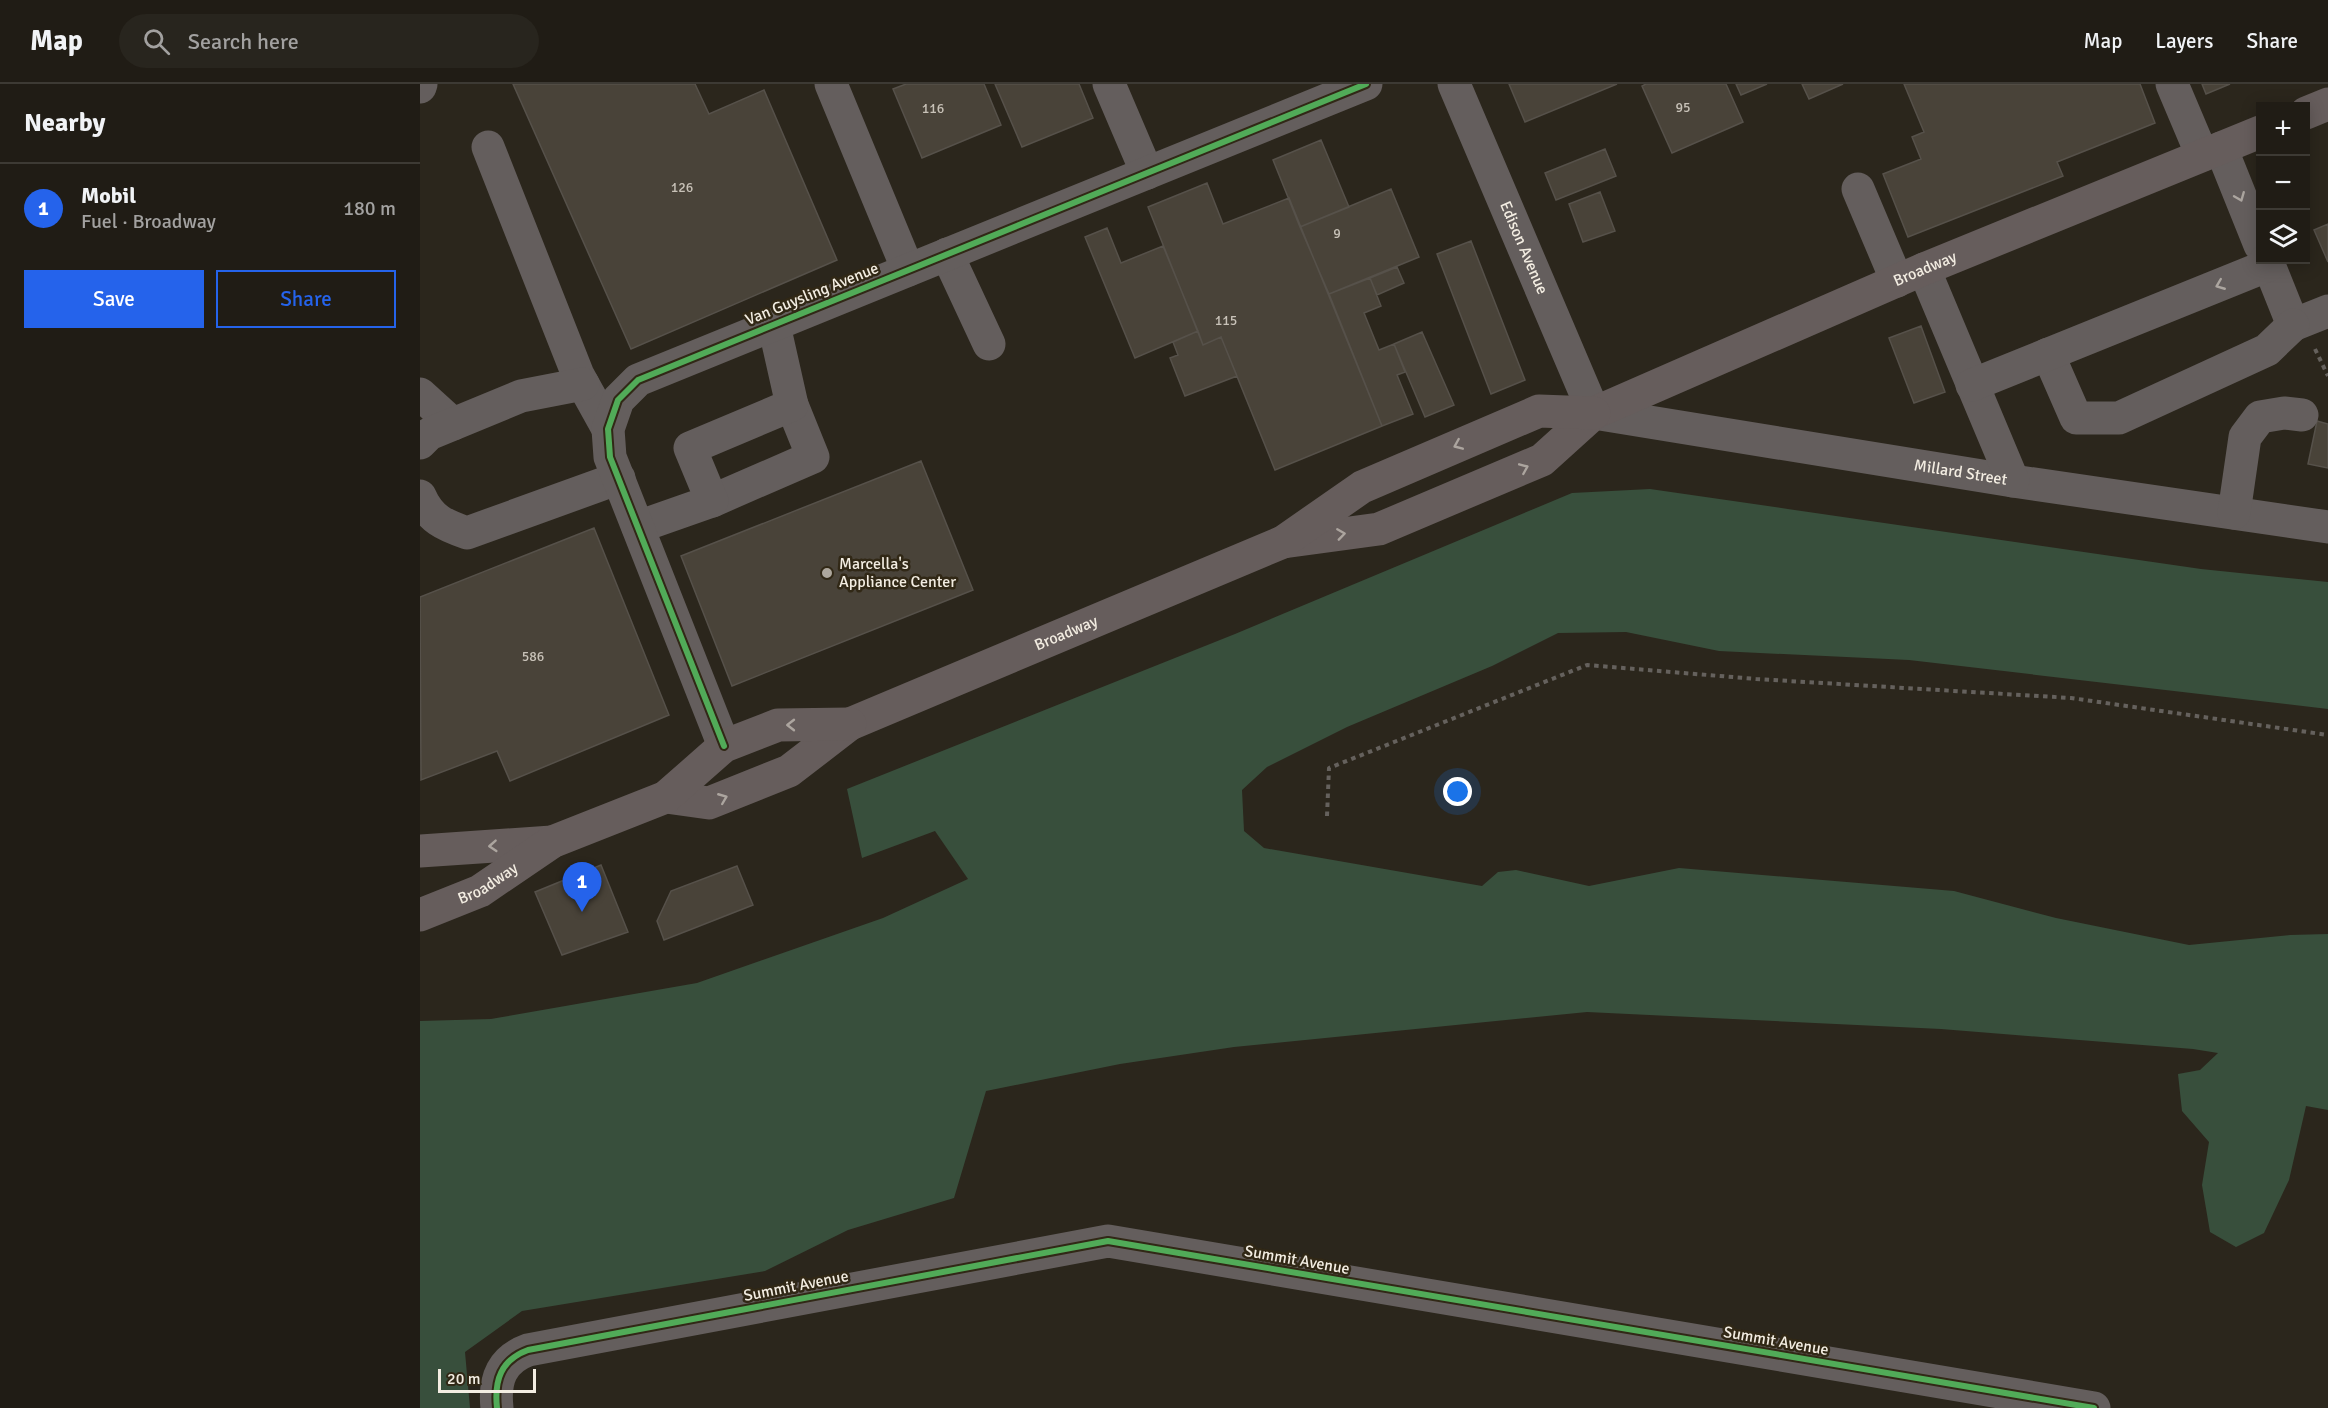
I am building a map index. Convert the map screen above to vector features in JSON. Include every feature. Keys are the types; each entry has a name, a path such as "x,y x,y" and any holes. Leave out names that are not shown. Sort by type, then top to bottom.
{"main road":[{"path":"2310,111 2328,104"},
{"name":"Broadway","path":"1283,542 1379,529 1401,520 1542,460 1594,413 1910,275 2256,134"},
{"name":"Broadway","path":"666,797 709,803 789,771 850,724 1283,542 1362,487 1539,411 1594,413"},
{"name":"Broadway","path":"420,915 480,891 552,842 666,797 724,747 778,725 850,724"},
{"name":"Broadway","path":"420,851 552,842"}],"street":[{"path":"831,84 908,270"},
{"path":"1109,84 1147,173"},
{"name":"Van Guysling Avenue","path":"724,747 610,458 608,429 618,400 638,380 1366,84"},
{"name":"Edison Avenue","path":"1454,84 1594,413"},
{"path":"2172,84 2211,152 2256,239"},
{"path":"488,147 583,384 608,429"},
{"path":"1858,189 1972,384 2013,481"},
{"path":"947,254 989,344"},
{"path":"1972,384 2048,354 2256,260"},
{"path":"2269,264 2302,332"},
{"path":"2048,354 2076,418 2119,418 2267,350 2302,332 2328,311"},
{"path":"638,527 711,501 813,457 792,405 774,325"},
{"path":"420,443 429,434 521,396 583,384"},
{"path":"420,394 453,423"},
{"path":"711,501 690,448 792,405"},
{"path":"2234,513 2246,437 2260,417 2284,412 2302,415"},
{"name":"Millard Street","path":"1594,413 2013,481 2328,527"},
{"path":"420,496 425,507 443,524 467,533 619,478"},
{"name":"Summit Avenue","path":"497,1408 496,1385 504,1368 513,1356 528,1350 1108,1241 2094,1408"}],"path":[{"path":"2302,332 2328,376"},
{"path":"1327,816 1329,768 1587,665 1756,679 2071,698 2328,735"}],"green space":[{"path":"1650,489 2201,569 2328,582 2328,709 1909,660 1719,651 1626,632 1558,633 1492,666 1347,727 1267,767 1242,790 1244,831 1264,848 1482,886 1498,872 1516,870 1589,886 1679,868 1954,891 2056,918 2189,945 2290,935 2328,934 2328,1110 2306,1106 2289,1180 2264,1233 2236,1247 2210,1232 2202,1185 2209,1142 2182,1111 2178,1074 2200,1070 2218,1053 2193,1049 1941,1029 1587,1012 1234,1047 1120,1064 986,1091 954,1198 848,1230 765,1271 522,1311 465,1352 470,1408 420,1408 420,1021 491,1019 697,983 883,918 968,879 935,831 862,858 847,789 1235,634 1572,493"}],"building":[{"path":"513,84 695,84 709,114 764,90 837,260 631,349"},
{"path":"906,84 984,84 1001,125 922,158 893,89"},
{"path":"995,84 1079,84 1093,118 1022,147"},
{"path":"1509,84 1617,84 1525,122"},
{"path":"1646,84 1726,84 1743,122 1672,153 1642,86"},
{"path":"1736,84 1767,84 1741,95"},
{"path":"1802,84 1843,84 1809,99"},
{"path":"1904,84 2140,84 2155,123 2057,162 2063,176 1908,237 1883,174 1921,159 1912,137 1924,132"},
{"path":"2202,84 2230,84 2206,94"},
{"path":"1321,140 1349,207 1300,227 1273,160"},
{"path":"1605,149 1616,176 1556,200 1545,173"},
{"path":"1207,183 1223,224 1289,198 1382,426 1275,470 1221,337 1203,345 1148,207"},
{"path":"1391,189 1419,257 1329,294 1300,227"},
{"path":"1600,192 1615,231 1583,242 1569,204"},
{"path":"2328,224 2328,262 2314,230"},
{"path":"1107,228 1121,263 1163,246 1198,331 1135,358 1085,237"},
{"path":"1471,241 1525,380 1491,394 1437,254"},
{"path":"1397,267 1404,283 1377,295 1370,278"},
{"path":"1370,278 1381,306 1364,313 1379,350 1394,344 1405,372 1397,375 1413,414 1382,426 1329,294"},
{"path":"1921,326 1945,392 1914,403 1889,338"},
{"path":"1198,331 1203,345 1221,337 1237,376 1185,396 1170,358 1178,355 1173,342"},
{"path":"1422,332 1454,405 1425,417 1394,344"},
{"path":"2317,421 2328,424 2328,468 2308,464"},
{"name":"Marcella's Appliance Center","path":"921,461 973,590 732,686 681,556"},
{"path":"594,528 669,715 510,781 497,751 421,780 420,597"},
{"path":"601,865 628,932 562,955 535,892"},
{"path":"737,866 753,905 664,940 657,921 671,891"}],"cycle path":[{"path":"724,746 610,457 608,429 618,400 638,380 1366,84"},
{"path":"497,1408 496,1398 501,1372 511,1359 528,1350 1108,1241 2094,1408"}],"place":[{"name":"Marcella's Appliance Center","path":"827,573"},
{"name":"Mobil","path":"582,912"}]}
